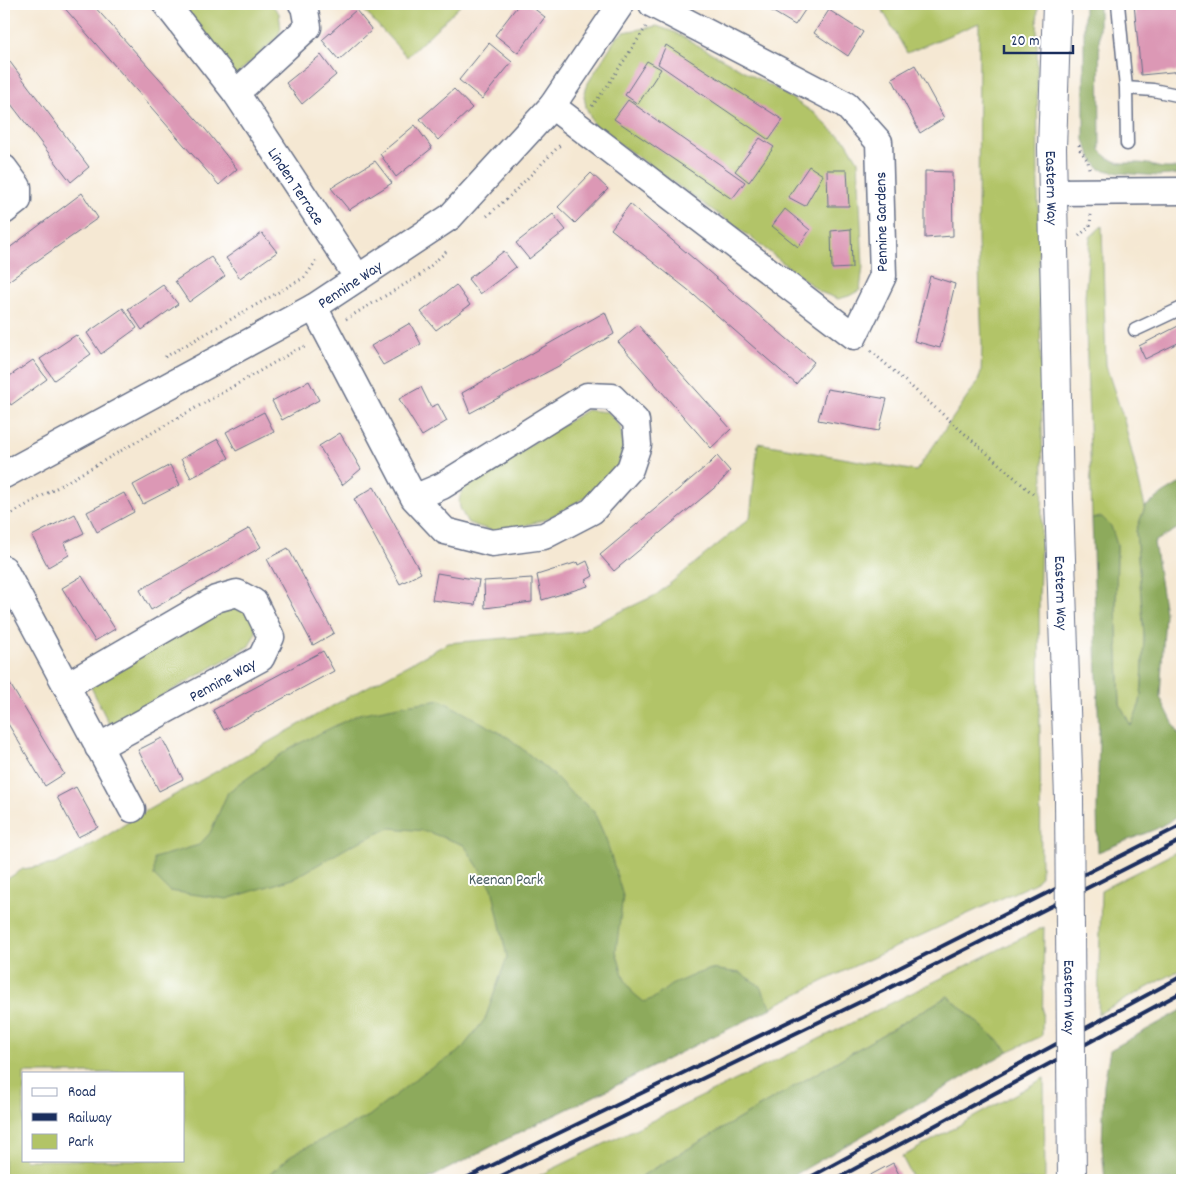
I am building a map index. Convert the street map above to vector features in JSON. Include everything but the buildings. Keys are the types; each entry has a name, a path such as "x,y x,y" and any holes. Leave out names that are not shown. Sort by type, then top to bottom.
{"street":[{"name":"Linden Terrace","path":"166,4 236,94 358,278"},
{"path":"236,94 308,27 302,4"},
{"name":"Pennine Way","path":"4,475 314,307 450,217 552,106 621,4"},
{"name":"Pennine Gardens","path":"652,4 846,105 879,142 883,276 854,336"},
{"name":"Eastern Way","path":"1057,4 1052,148 1059,499 1069,799 1072,1180"},
{"path":"552,106 854,336"},
{"path":"4,168 18,187 18,200 4,212"},
{"path":"1054,192 1182,192"},
{"path":"314,307 414,498 445,531 492,543 544,536 592,511 630,469 638,445 636,421 612,397 587,396 442,486 414,498"},
{"path":"4,569 132,809"},
{"name":"Pennine Way","path":"66,686 216,599 237,593 254,602 271,637 260,658 98,747"}],"lane":[{"path":"1118,4 1126,88 1127,144"},
{"path":"1126,88 1153,90 1182,96"},
{"path":"1136,330 1182,308"}],"path":[{"path":"854,336 1040,500 1059,499"}],"green space":[{"path":"167,4 271,4 279,13 281,29 277,38 232,79"},
{"path":"363,4 462,4 407,57 360,6"},
{"name":"Keenan Park","path":"879,4 1038,4 1038,189 1043,483 1039,598 1041,876 1035,883 848,969 426,1180 4,1180 4,881 23,869 55,864 73,855 146,811 448,643 577,632 656,595 750,518 758,443 916,471 977,383 981,373 982,345 978,241 979,23 907,53"},
{"path":"1084,4 1099,4 1100,150 1117,162 1149,164 1165,168 1182,167 1182,174 1158,176 1119,173 1100,169 1093,161 1084,140"},
{"path":"657,26 674,32 780,91 814,113 846,141 858,161 863,266 860,290 838,299 820,292 749,236 594,126 586,107 584,96 588,83 616,38 624,32"},
{"path":"1102,226 1106,366 1124,420 1145,507 1136,531 1144,635 1142,685 1140,703 1131,727 1120,705 1116,606 1117,544 1102,518 1092,518 1085,297 1090,237"},
{"path":"587,410 608,412 620,426 624,446 617,469 588,496 547,519 499,533 468,523 459,504 465,484"},
{"path":"1182,482 1182,526 1154,542 1165,613 1160,697 1182,741 1182,814 1156,829 1098,852 1099,740 1092,518 1102,517 1111,526 1117,545 1116,606 1120,704 1131,726 1140,703 1144,635 1136,531 1145,507"},
{"path":"231,608 243,610 255,620 256,632 249,646 110,726 90,685 217,611"},
{"path":"441,700 509,738 555,776 572,794 593,810 606,839 623,896 616,951 624,978 633,993 644,1002 654,998 671,985 711,969 740,973 759,985 772,1008 426,1180 263,1180 293,1154 369,1116 422,1074 460,1051 485,1019 507,957 492,888 464,845 425,831 390,828 352,845 295,878 227,899 169,891 154,876 154,858 199,845 210,833 228,792 290,748 359,714"},
{"path":"1182,849 1182,969 1098,1014 1101,890"},
{"path":"1044,927 1042,1036 1009,1051 948,996 635,1180 530,1180 779,1059"},
{"path":"948,996 1009,1051 786,1180 635,1180"},
{"path":"1182,1010 1182,1180 1105,1180 1102,1148 1104,1084 1110,1050"},
{"path":"1044,1078 1045,1180 914,1180 902,1157"}],"railway":[{"path":"462,1180 885,975 1182,825"},
{"path":"493,1180 891,987 1182,840"},
{"path":"805,1180 1182,976"},
{"path":"834,1180 1182,992"}]}
